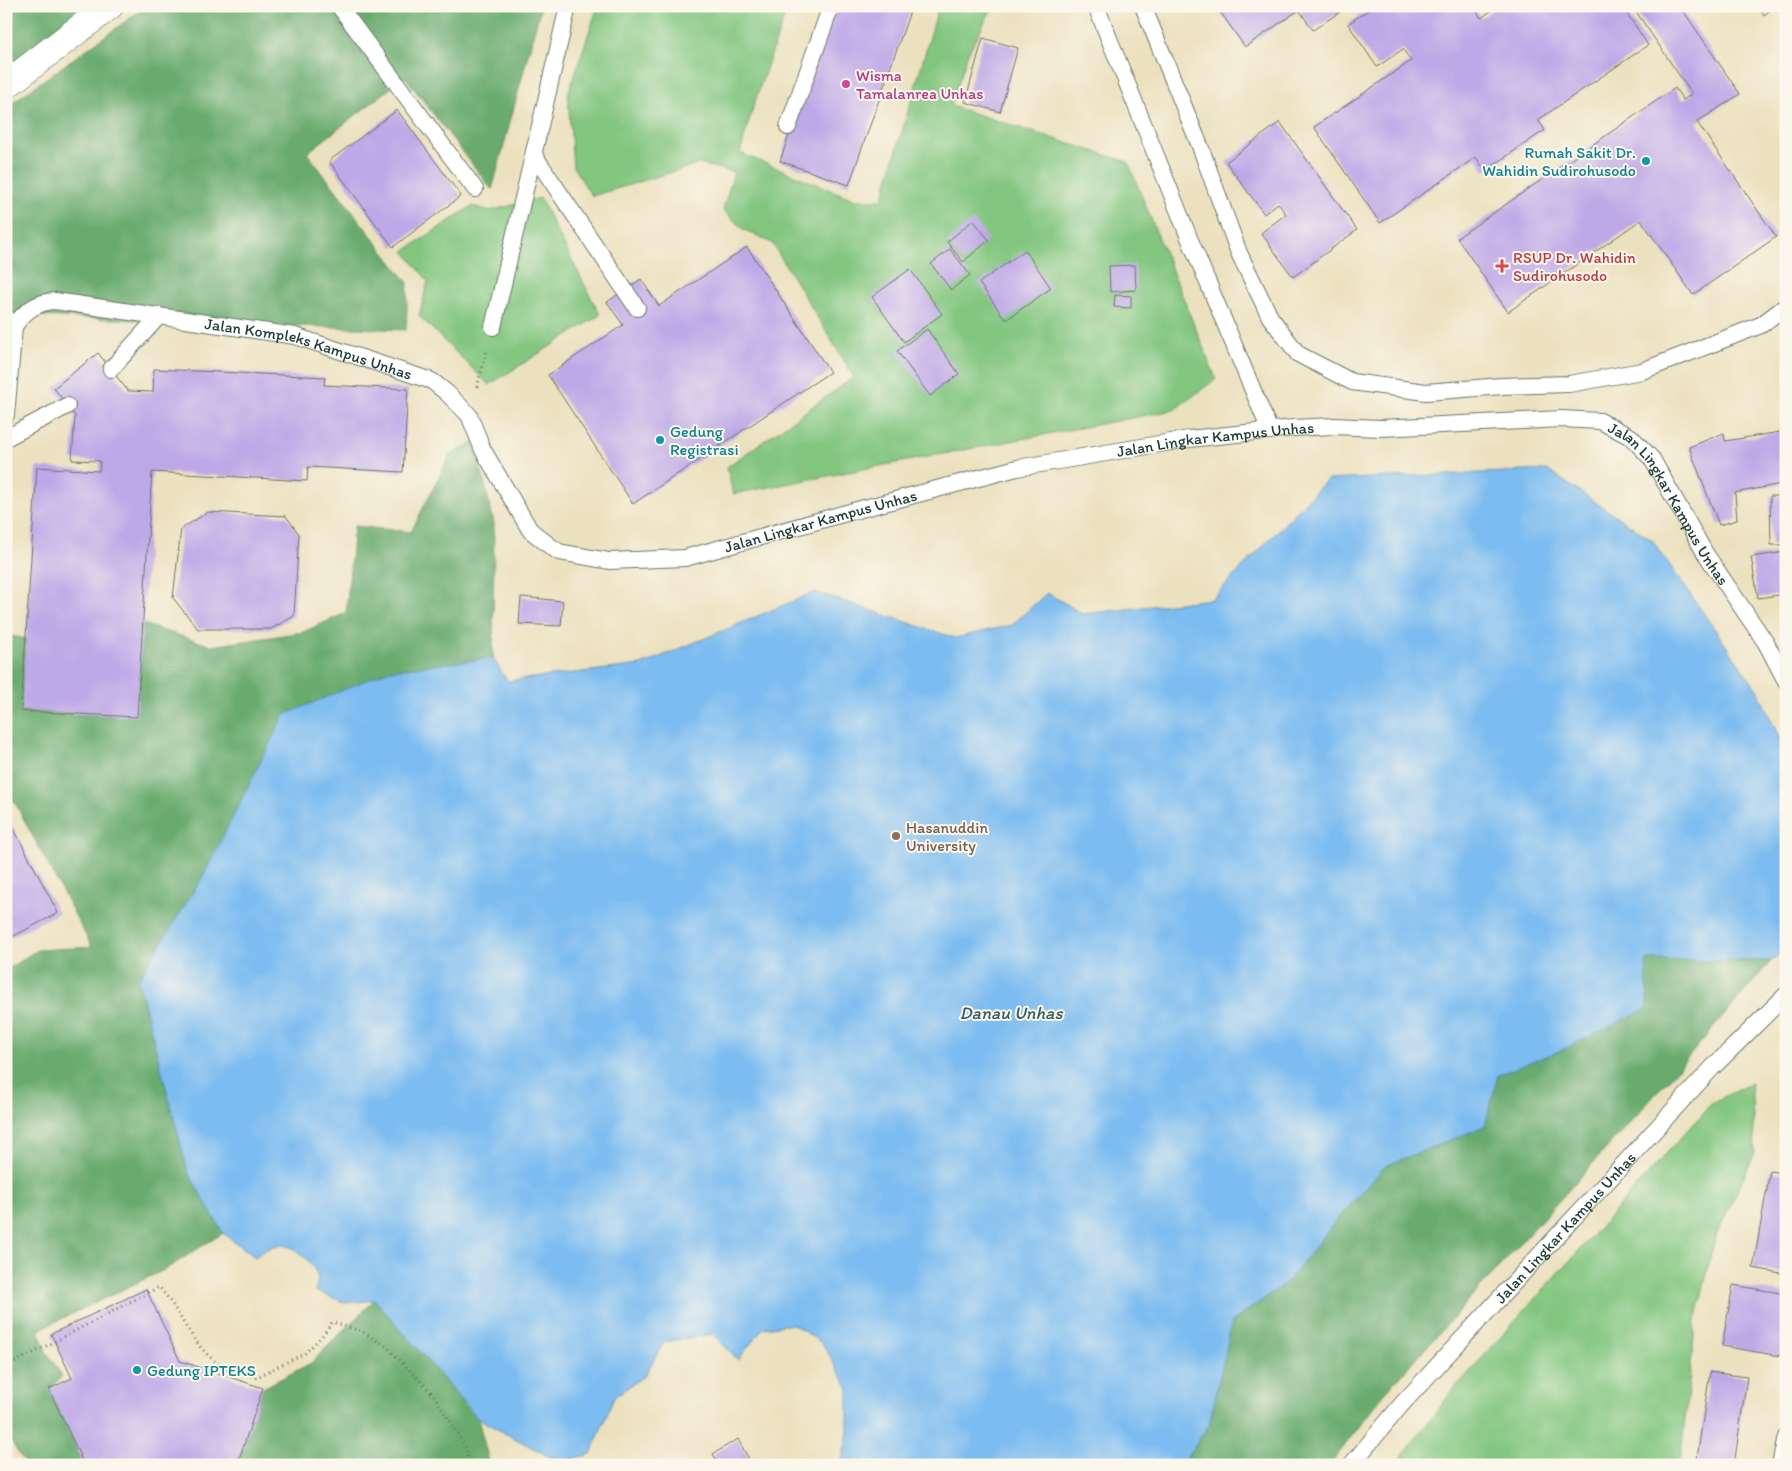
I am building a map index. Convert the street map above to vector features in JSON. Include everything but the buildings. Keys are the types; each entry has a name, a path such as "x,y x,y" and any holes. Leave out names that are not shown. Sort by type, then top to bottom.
{"street":[{"path":"6,85 109,6"}],"lane":[{"path":"339,6 474,189"},
{"path":"493,327 568,6"},
{"path":"788,127 831,6"},
{"path":"1096,6 1190,240 1270,431"},
{"path":"1143,6 1200,146 1239,253 1270,317 1298,354 1352,382 1426,392 1502,386 1569,384 1642,371 1761,325 1786,306"},
{"path":"534,155 637,308"},
{"name":"Jalan Kompleks Kampus Unhas","path":"6,415 10,322 19,319 39,304 55,301 296,336 432,381 442,388 469,415 483,450 530,530"},
{"path":"111,369 159,316"},
{"path":"6,438 67,406"},
{"name":"Jalan Lingkar Kampus Unhas","path":"530,530 559,552 578,556 609,561 685,558 1017,468 1189,439 1293,428 1333,426 1381,428 1562,419 1600,422 1631,437 1652,459 1705,553 1766,643 1786,681"},
{"name":"Jalan Lingkar Kampus Unhas","path":"1351,1465 1402,1404 1713,1067 1786,995"},
{"path":"1780,1465 1786,1437"}],"path":[{"path":"469,415 493,327"},
{"path":"6,1367 160,1287 169,1298 196,1344 225,1368 255,1378 305,1353 323,1335 332,1322 363,1332 386,1346 432,1394 466,1448 469,1465"}],"green space":[{"path":"6,6 95,6 6,74"},
{"path":"147,6 541,6 492,190 405,77 307,153 408,283 406,330 6,315 6,107"},
{"path":"598,6 788,6 753,107 740,153 856,200 882,200 939,6 1004,6 990,12 968,53 951,106 1128,162 1216,379 1174,410 733,494 727,467 854,377 772,243 743,229 723,210 734,172 699,164 592,196 573,167 568,94"},
{"path":"540,198 600,315 489,385 419,316 428,281 404,251 472,206 490,211"},
{"path":"475,442 494,523 493,658 390,670 202,878 138,980 188,1172 223,1233 166,1269 38,1330 46,1351 62,1376 50,1389 82,1460 75,1465 26,1465 6,1434 6,970 37,950 92,947 6,786 6,635 26,639 22,711 137,717 143,624 212,646 303,632 346,613 354,526 411,532 450,455"},
{"path":"1646,960 1771,961 1671,1077 1383,1395 1330,1465 1181,1465 1209,1425 1232,1322 1285,1284 1337,1220 1385,1166 1485,1126 1498,1075 1562,1050"},
{"path":"1751,1083 1755,1153 1715,1238 1695,1326 1680,1465 1395,1465 1454,1389 1712,1103"},
{"path":"375,1299 427,1354 478,1419 490,1465 237,1465 263,1388 311,1363"}],"water":[{"name":"Danau Unhas","path":"1547,470 1652,540 1758,691 1786,753 1786,949 1771,961 1646,960 1648,1008 1562,1050 1498,1075 1485,1126 1385,1166 1337,1220 1285,1284 1232,1322 1209,1425 1181,1465 841,1465 848,1432 848,1387 822,1343 793,1324 763,1328 738,1360 713,1334 664,1342 645,1375 614,1397 591,1454 560,1462 478,1419 375,1300 346,1303 315,1291 318,1280 314,1268 305,1257 294,1249 283,1245 276,1246 265,1250 255,1257 223,1233 188,1172 138,980 202,878 284,715 390,670 493,658 507,681 641,665 815,592 955,638 1012,625 1047,593 1083,614 1212,599 1327,480"}],"place":[{"name":"Wisma Tamalanrea Unhas","path":"846,84"},
{"name":"Rumah Sakit Dr. Wahidin Sudirohusodo","path":"1646,161"},
{"name":"RSUP Dr. Wahidin Sudirohusodo","path":"1502,266"},
{"name":"Gedung Registrasi","path":"660,440"},
{"name":"Hasanuddin University","path":"896,836"},
{"name":"Gedung IPTEKS","path":"137,1370"}]}
